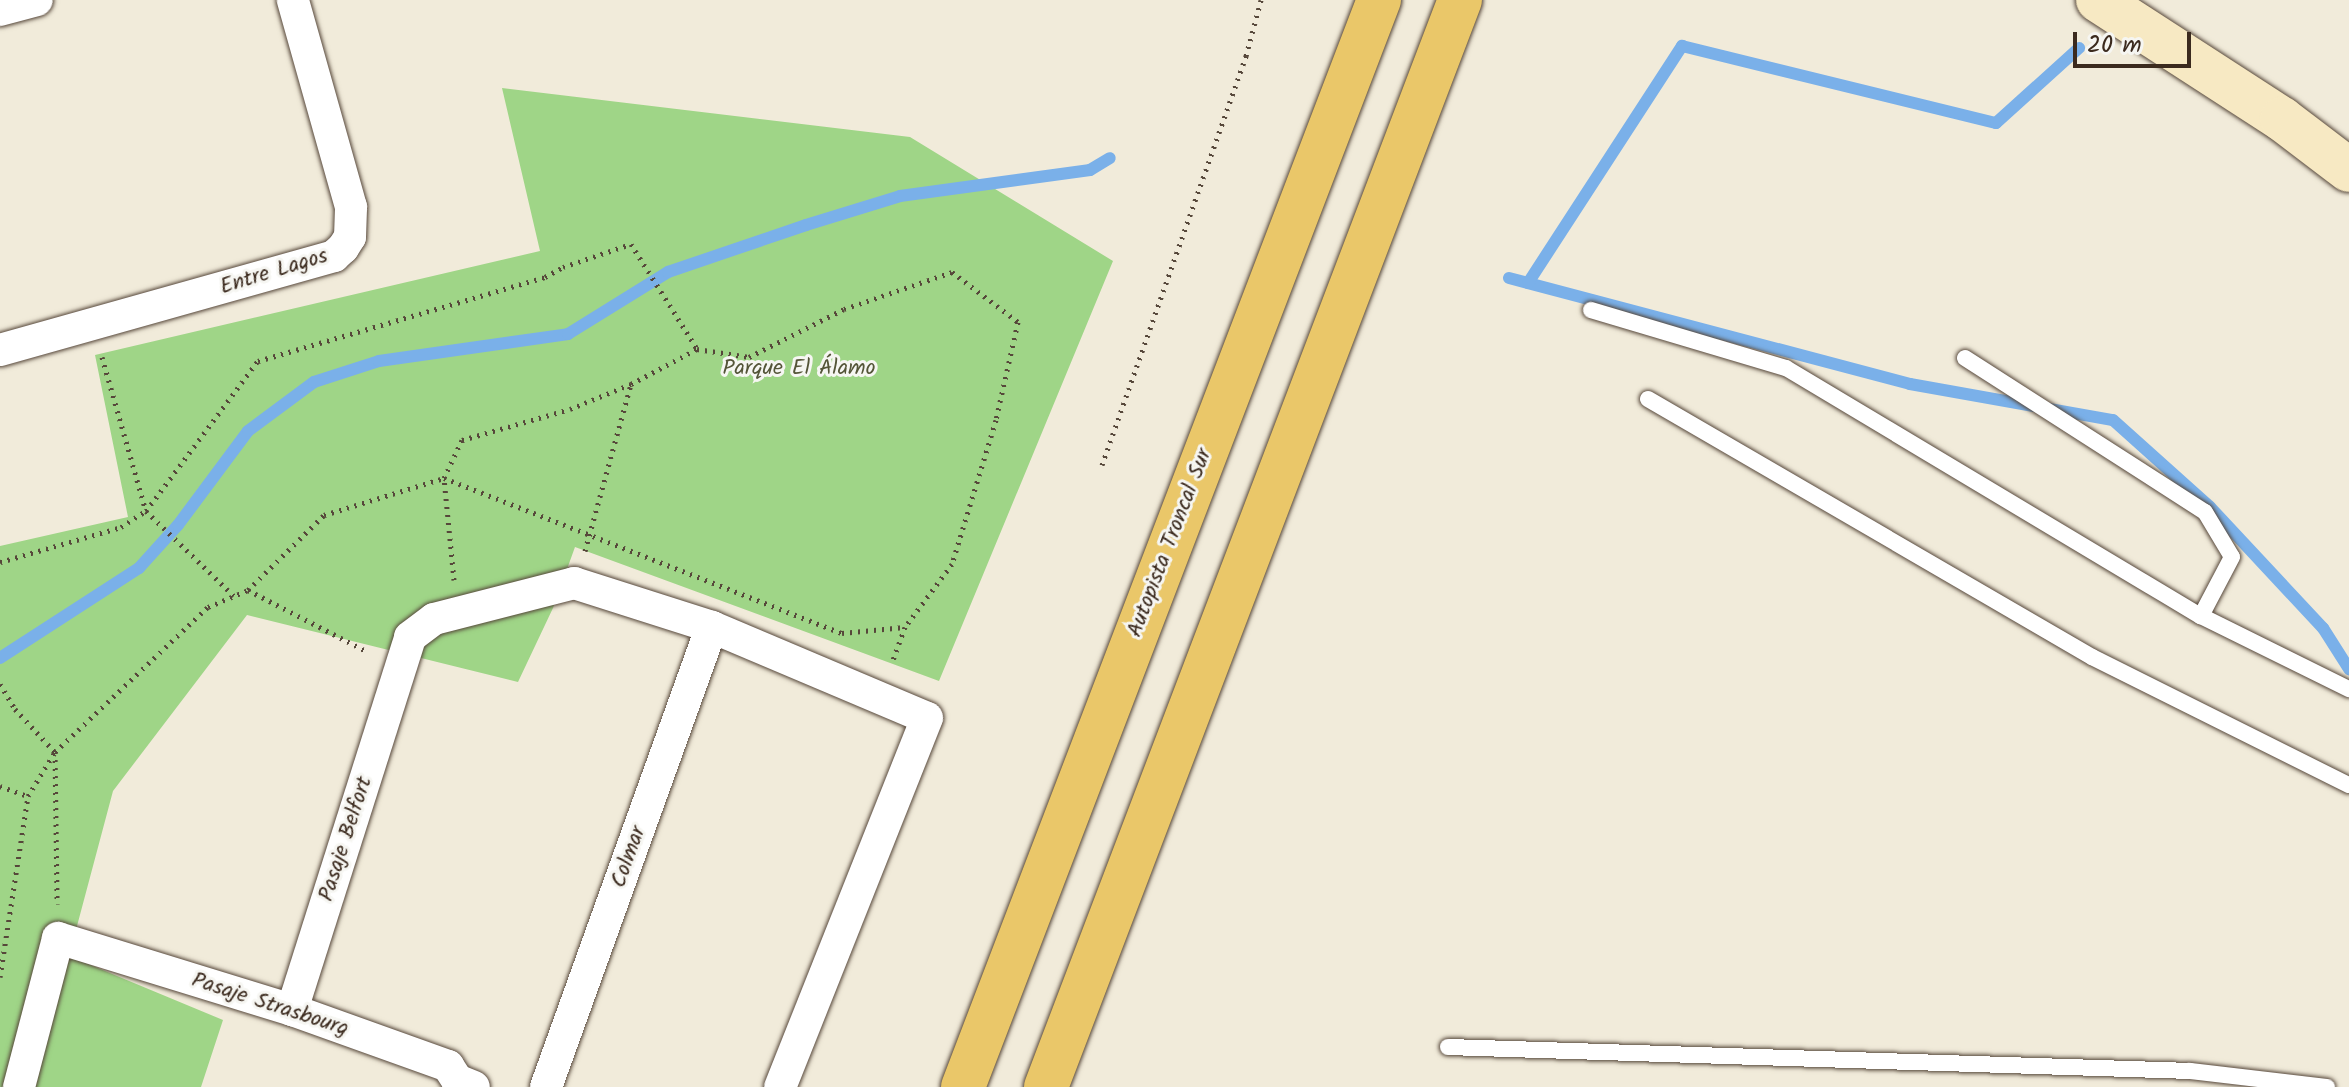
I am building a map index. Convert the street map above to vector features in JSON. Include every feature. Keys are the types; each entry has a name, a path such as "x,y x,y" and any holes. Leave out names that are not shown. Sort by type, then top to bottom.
{"highway":[{"name":"Autopista Troncal Sur","path":"963,1087 1379,0"},
{"path":"1046,1087 1460,0"},
{"path":"935,1087 1066,815"}],"main road":[{"path":"2098,0 2282,119 2349,170"}],"street":[{"path":"0,10 37,0"},
{"name":"Entre Lagos","path":"0,350 334,256 343,248 350,237 351,207 293,0"},
{"path":"574,583 712,627 927,718 780,1087"},
{"name":"Pasaje Belfort","path":"292,1010 410,637 434,619 574,583"},
{"name":"Colmar","path":"546,1087 712,627"},
{"path":"19,1087 58,938"},
{"name":"Pasaje Strasbourg","path":"58,938 292,1010 448,1066 457,1080 474,1087"}],"lane":[{"path":"1591,310 1786,368 2201,616 2349,689"},
{"path":"1965,358 2205,512 2232,557 2201,616"},
{"path":"1648,399 2092,657 2349,785"},
{"path":"1448,1047 2190,1071 2327,1087"}],"path":[{"path":"1102,465 1246,56 1261,0"},
{"path":"0,562 121,527 146,511 258,361 545,277 563,267 631,244 697,349"},
{"path":"457,613 444,478 462,440 570,409 631,384 697,349 749,357 844,309 952,272 1018,322 996,420 952,564 905,627"},
{"path":"93,324 146,511 234,596"},
{"path":"574,583 590,537 631,384"},
{"path":"248,590 401,668"},
{"path":"0,684 15,709 55,752 58,938"},
{"path":"0,977 28,796 55,752"},
{"path":"0,786 28,796"}],"green space":[{"name":"Parque El Álamo","path":"502,88 910,137 1113,261 939,681 575,547 553,608 518,682 247,615 113,791 69,956 223,1020 201,1087 0,1087 0,546 128,517 95,355 540,251"}],"waterway":[{"path":"1528,283 1682,46 1996,123 2079,48"},
{"path":"0,658 139,568 178,525 248,431 314,382 379,361 568,334 668,272 806,225 900,196 1090,170 1110,158"},
{"path":"1509,278 1910,384 2113,420 2210,507 2323,628 2349,669"}]}
